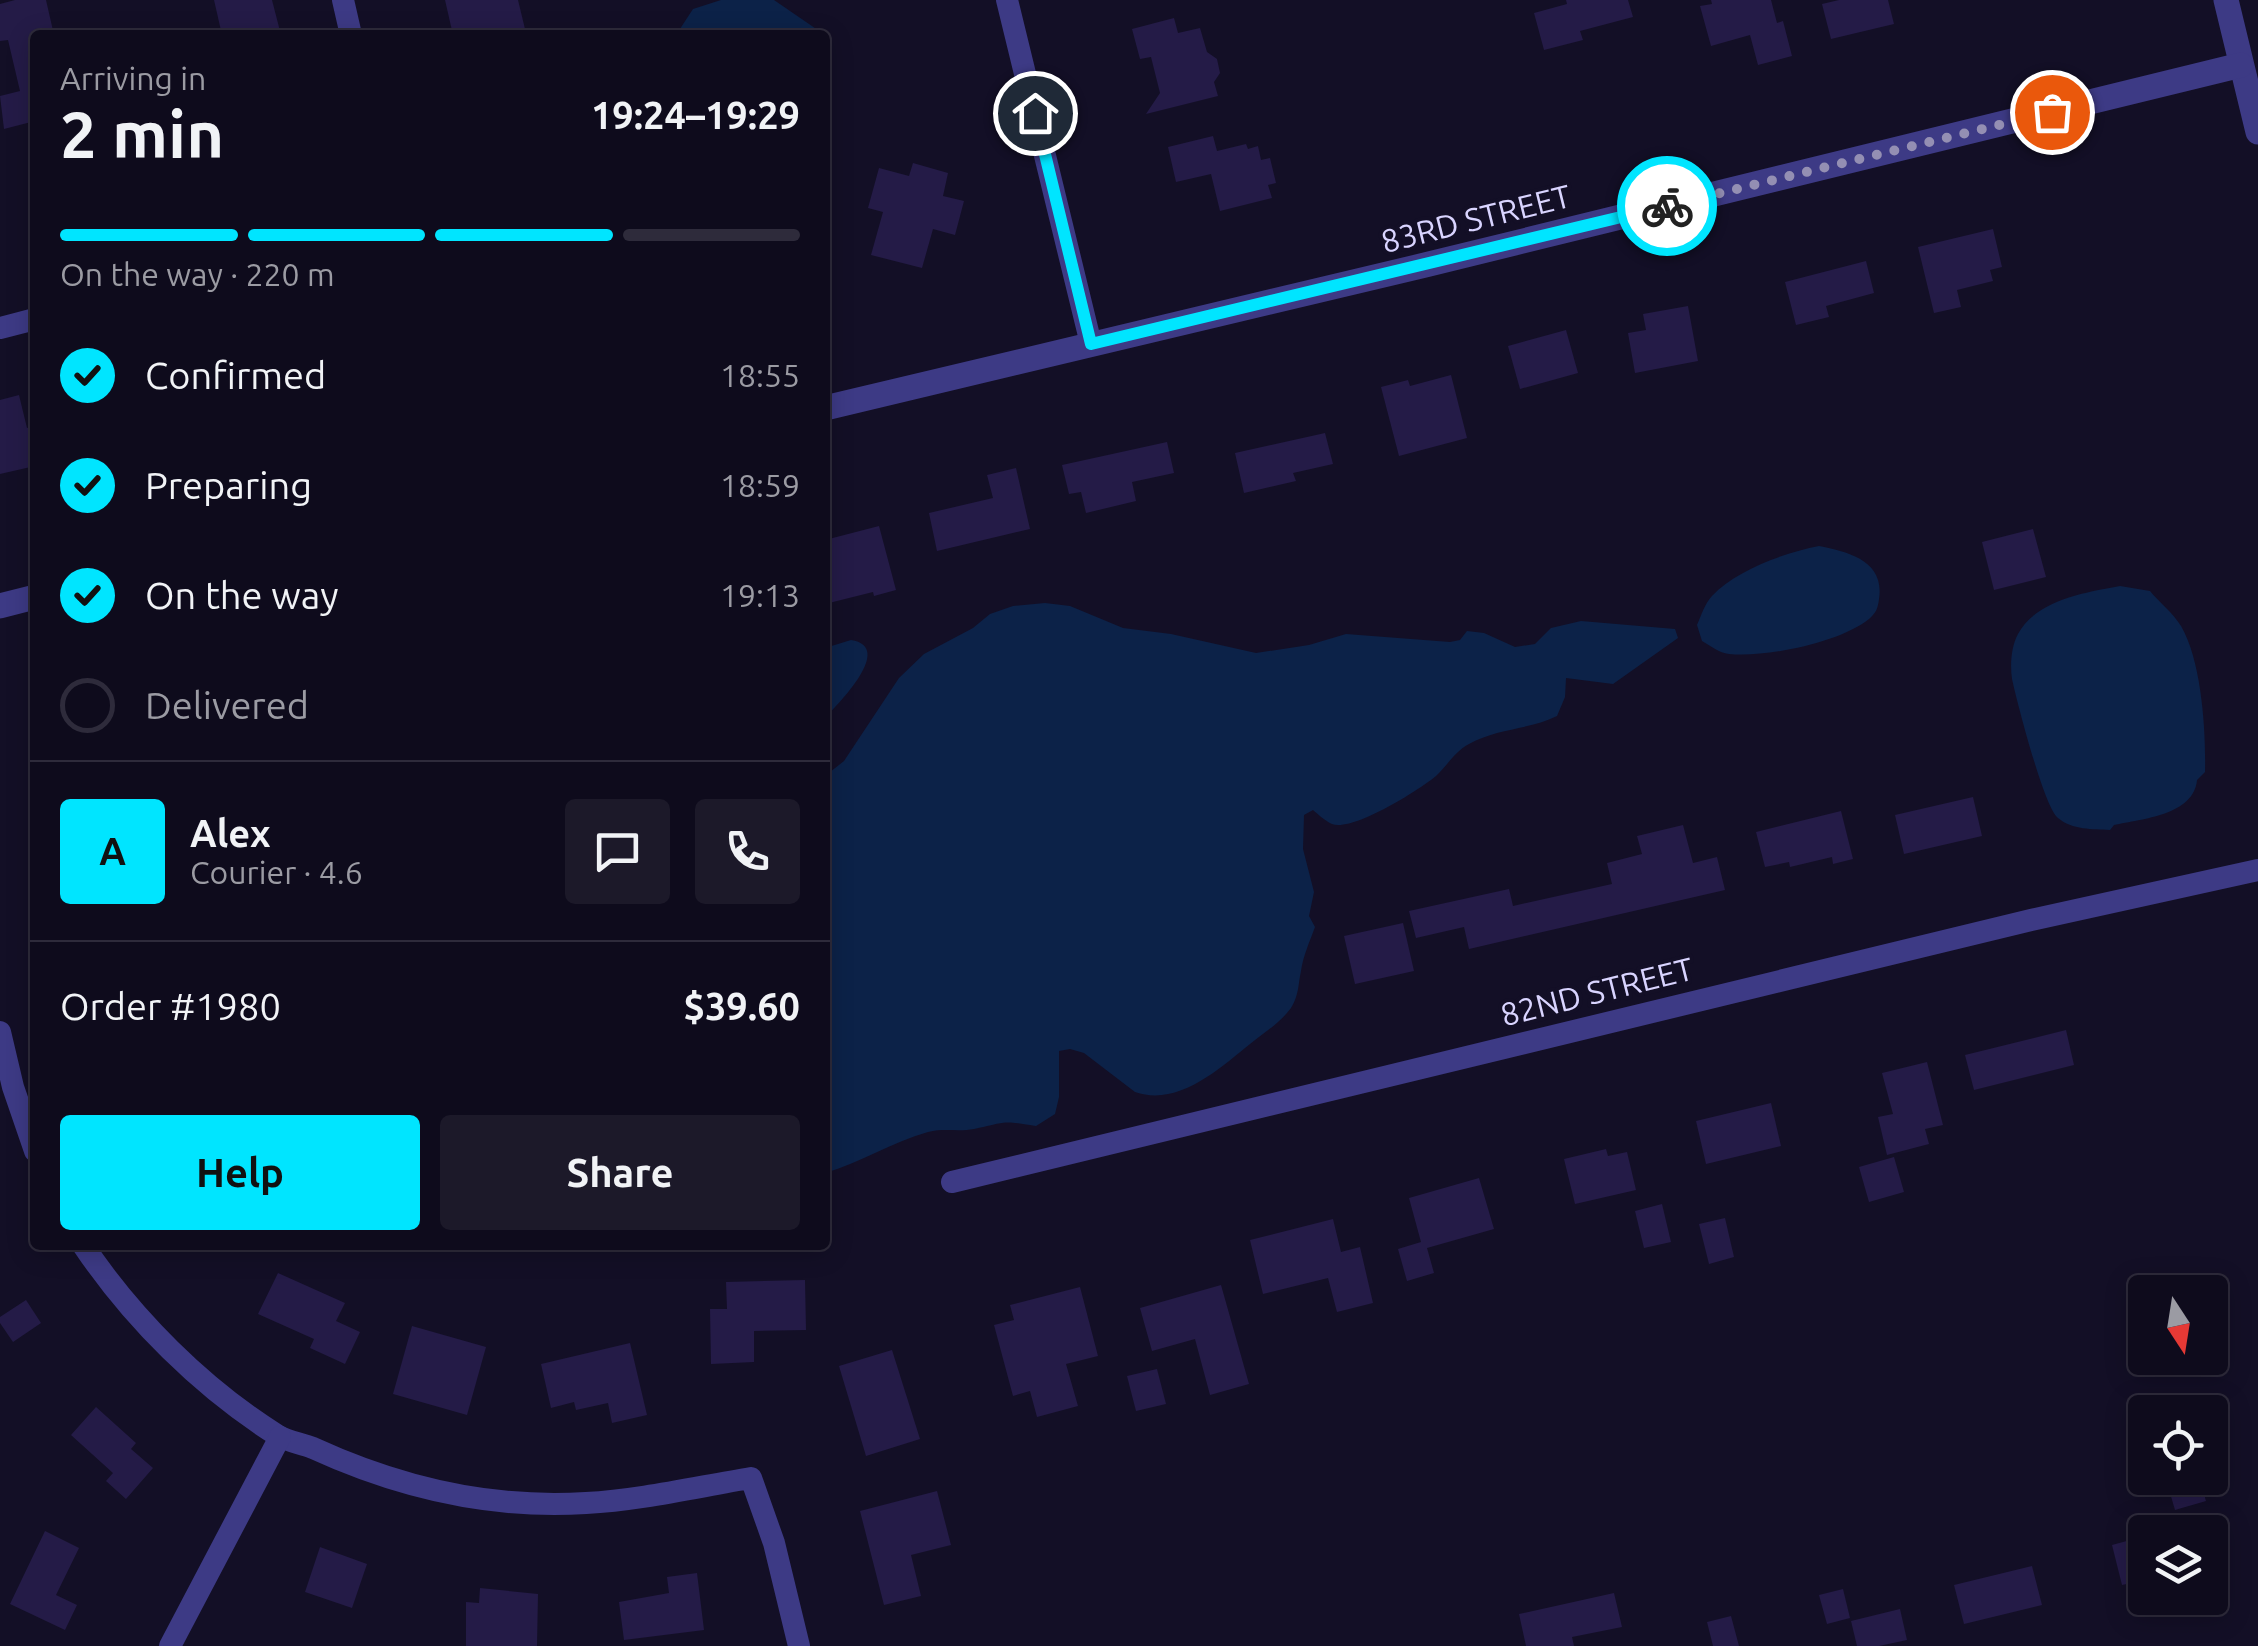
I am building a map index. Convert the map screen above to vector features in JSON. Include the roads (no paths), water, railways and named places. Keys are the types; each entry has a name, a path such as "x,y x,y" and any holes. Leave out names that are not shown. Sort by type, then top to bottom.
{"street":[{"path":"343,0 350,30"},
{"path":"1007,0 1091,344"},
{"path":"2226,0 2250,63 2258,132"},
{"name":"83RD STREET","path":"830,407 2250,63"},
{"path":"0,328 30,320"},
{"path":"0,606 30,598"},
{"name":"82ND STREET","path":"952,1182 2031,920 2258,870"},
{"path":"0,1032 30,1136"},
{"path":"87,1250 122,1298 168,1349 280,1438 401,1482 511,1502 584,1504 751,1478 774,1543 799,1646"},
{"path":"170,1646 280,1438"}],"water":[{"path":"721,0 774,0 818,30 679,30 693,9"},
{"path":"1819,546 1853,555 1871,567 1879,586 1879,602 1869,619 1841,635 1763,653 1725,653 1702,641 1697,625 1707,602 1722,587 1761,564"},
{"path":"2120,586 2150,591 2178,621 2188,641 2201,698 2205,772 2187,801 2177,808 2114,825 2110,830 2083,828 2058,818 2046,795 2012,679 2012,650 2026,622 2049,605"},
{"path":"1013,606 1070,606 1123,628 1256,653 1309,645 1346,634 1450,642 1460,640 1467,631 1484,633 1515,647 1535,644 1551,628 1581,621 1675,629 1678,638 1613,684 1566,678 1565,697 1557,716 1469,744 1428,782 1370,816 1342,825 1329,823 1313,810 1304,815 1303,849 1314,892 1309,916 1315,927 1303,960 1296,999 1277,1023 1197,1083 1167,1094 1135,1092 1084,1053 1059,1051 1055,1114 1036,1126 1004,1123 928,1132 830,1171 830,772 844,761 899,678 924,654 973,628 990,614"},
{"path":"851,640 863,645 867,653 860,676 830,712 830,646"}]}
